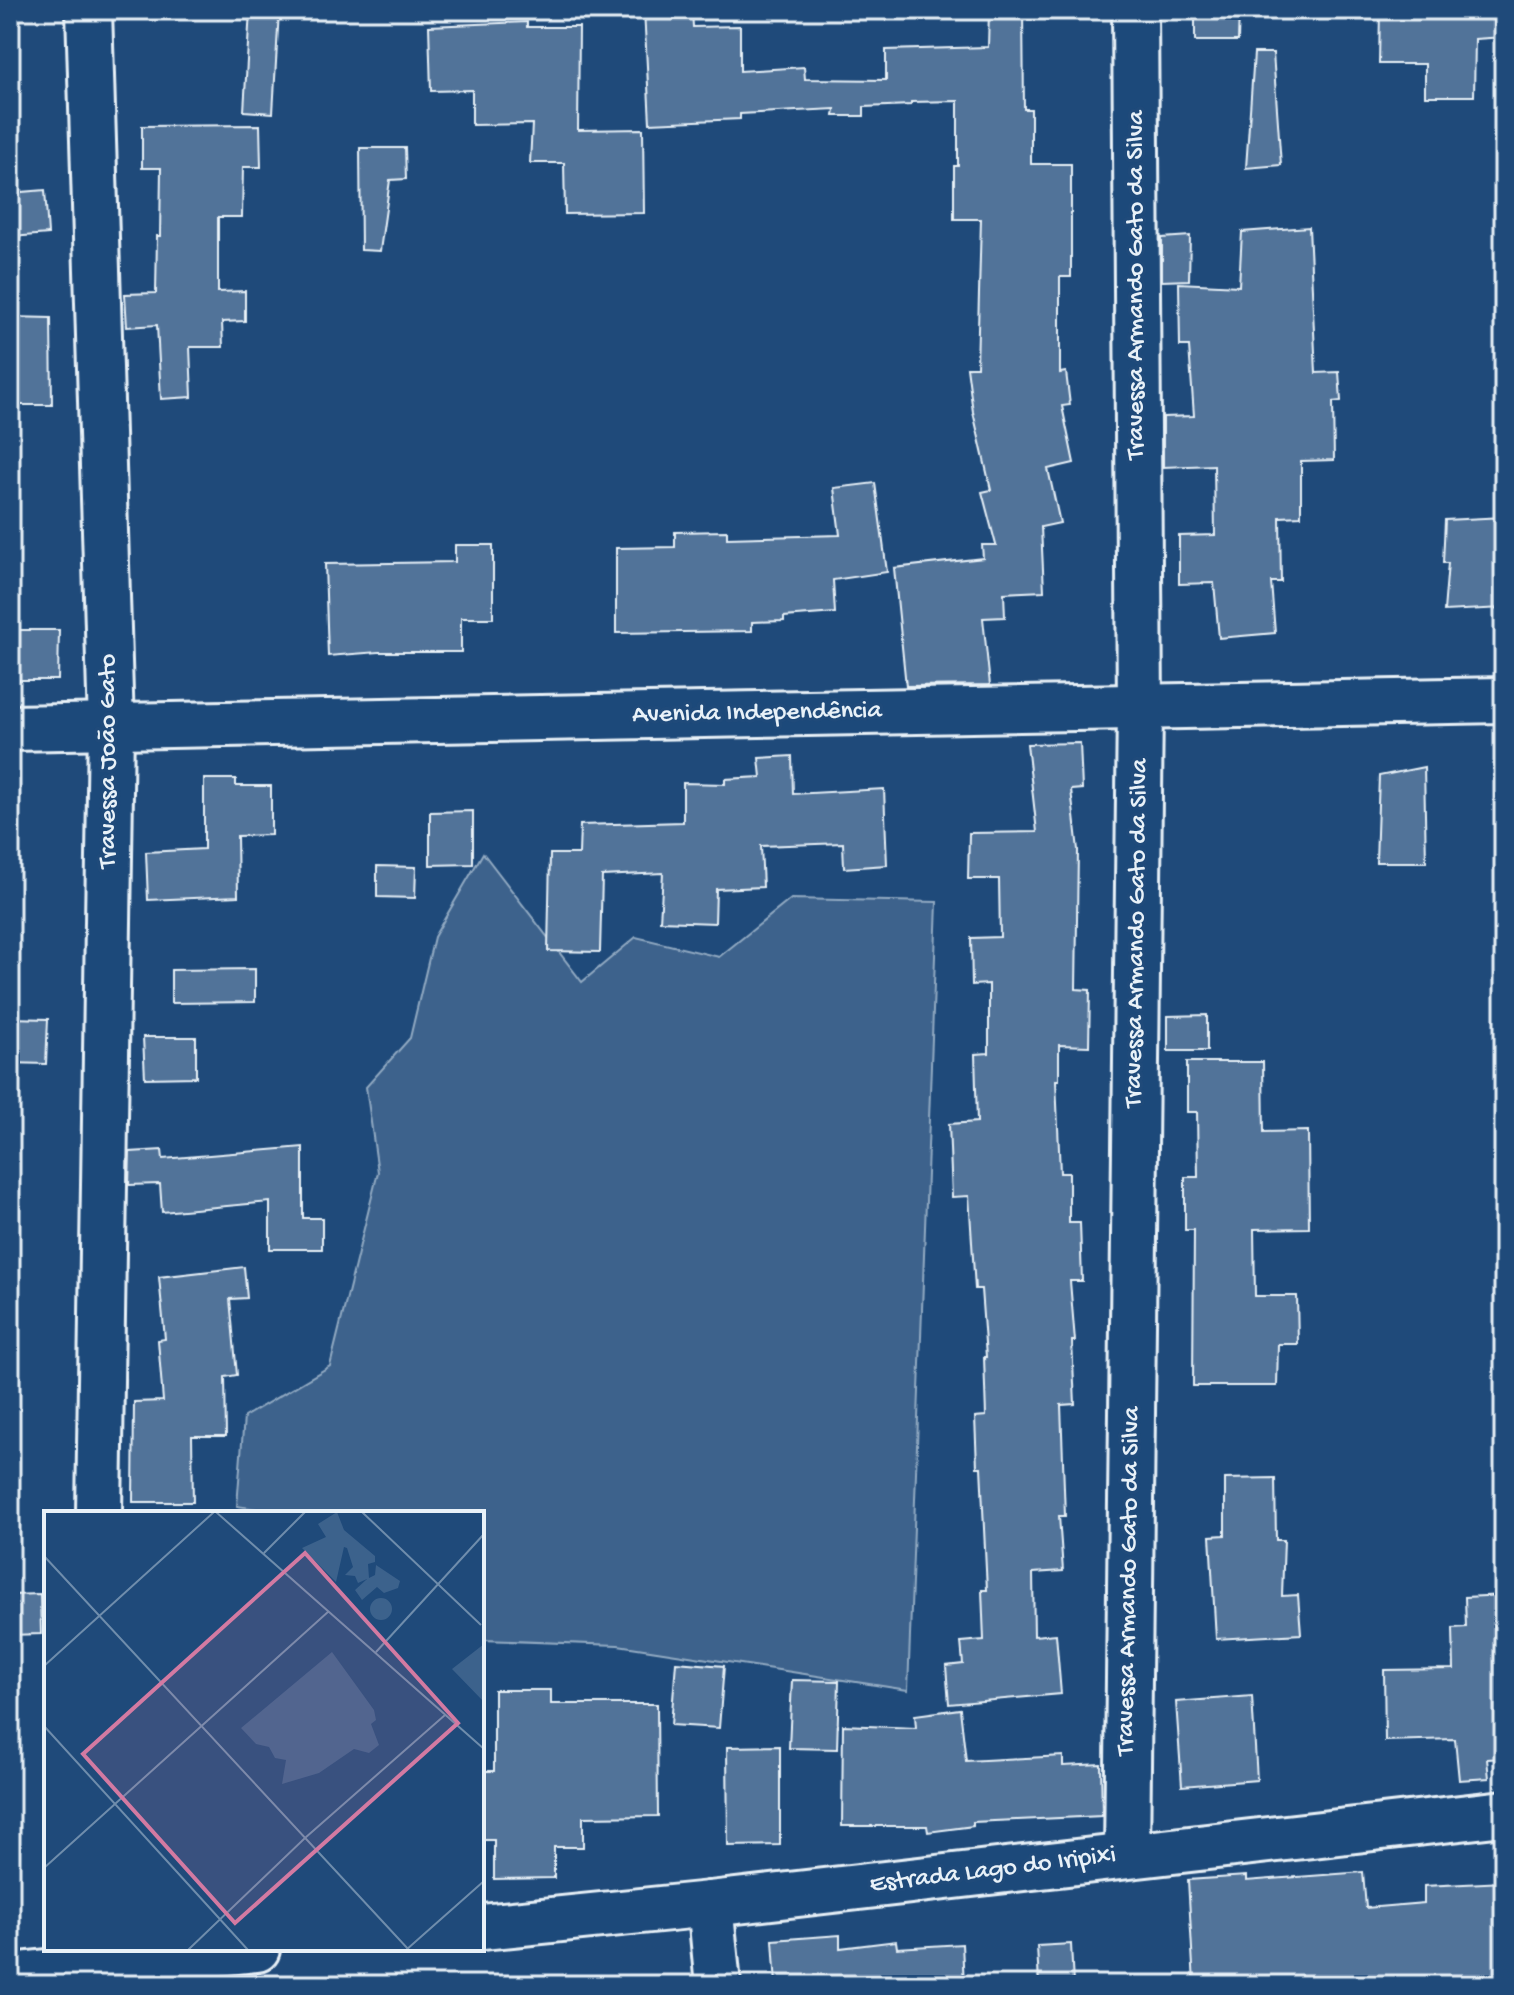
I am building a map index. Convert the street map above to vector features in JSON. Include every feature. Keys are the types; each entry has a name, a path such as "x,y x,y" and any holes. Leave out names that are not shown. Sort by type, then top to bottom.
{"street":[{"name":"Travessa João Gato","path":"89,10 111,726 99,1511"},
{"name":"Travessa Armando Gato da Silva","path":"1127,1855 1140,707 1135,10"},
{"name":"Avenida Independência","path":"10,728 1504,700"},
{"name":"Estrada Lago do Iripixi","path":"484,1927 710,1904 1504,1813"},
{"path":"710,1904 718,1985"},
{"path":"10,1976 92,1957 216,1951"}],"shaded area":[{"path":"483,853 582,982 636,937 719,957 791,899 937,902 908,1690 618,1645 484,1640 484,1511 271,1511 237,1506 244,1417 330,1366 378,1172 366,1087 410,1038 434,937"}],"building":[{"path":"250,10 279,11 273,113 244,111"},
{"path":"644,10 692,10 693,27 740,26 740,71 804,67 805,79 886,80 886,50 988,47 989,10 1023,10 1024,109 1031,109 1031,164 1071,164 1071,277 1060,277 1060,373 1066,372 1070,405 1062,406 1074,463 1048,469 1060,523 1041,527 1044,591 1004,593 1005,617 983,618 990,685 906,686 894,568 983,558 982,545 996,545 982,492 991,490 973,412 967,367 977,367 981,219 954,219 958,101 864,107 864,116 834,116 835,109 740,114 740,119 650,123"},
{"path":"1195,10 1239,10 1238,41 1195,41"},
{"path":"1380,10 1504,10 1504,37 1475,39 1474,96 1425,96 1425,64 1379,64"},
{"path":"527,22 527,27 579,27 578,130 643,129 644,213 565,214 564,163 530,163 532,124 472,125 472,90 431,91 429,26"},
{"path":"1254,53 1273,53 1281,165 1246,168"},
{"path":"260,125 261,167 243,167 242,217 218,217 218,292 245,291 245,321 222,322 223,347 190,347 192,397 161,399 157,325 127,327 125,294 156,293 161,168 142,168 142,126"},
{"path":"360,148 405,148 406,179 390,180 380,251 361,250"},
{"path":"45,190 48,234 12,237 10,193"},
{"path":"1309,227 1316,373 1339,372 1341,401 1333,402 1334,460 1301,461 1301,516 1280,517 1281,582 1271,582 1275,633 1219,638 1214,583 1179,584 1179,536 1215,535 1214,465 1163,467 1163,417 1194,416 1189,346 1180,346 1179,283 1239,286 1242,232"},
{"path":"1190,236 1189,280 1162,281 1162,238"},
{"path":"11,317 51,318 52,405 10,405"},
{"path":"875,483 887,572 833,580 835,613 784,617 784,621 752,622 752,631 616,633 616,548 675,547 675,532 727,531 727,538 840,535 834,488"},
{"path":"1504,517 1504,608 1444,611 1448,563 1443,563 1445,520"},
{"path":"455,545 493,545 493,618 461,618 461,652 379,652 328,656 325,564 455,562"},
{"path":"15,630 59,630 58,680 14,680"},
{"path":"1080,743 1082,789 1071,790 1078,850 1076,989 1090,990 1089,1046 1059,1045 1059,1080 1056,1080 1060,1173 1069,1173 1069,1223 1080,1223 1082,1281 1070,1281 1075,1341 1072,1341 1075,1404 1061,1405 1065,1516 1059,1516 1063,1571 1033,1573 1034,1636 1056,1634 1061,1694 949,1704 946,1666 963,1664 961,1642 984,1640 982,1590 987,1590 981,1467 977,1467 975,1417 986,1416 981,1289 975,1289 969,1196 952,1197 949,1124 977,1122 975,1054 989,1053 989,984 972,985 971,938 1000,937 999,879 968,879 969,833 1037,832 1027,744"},
{"path":"792,756 793,794 884,789 887,865 844,868 843,843 761,846 763,887 716,889 715,923 660,921 663,873 602,876 600,952 548,951 550,854 579,854 580,825 683,822 683,783 725,784 725,779 761,777 759,758"},
{"path":"1424,767 1426,862 1376,862 1379,776"},
{"path":"204,779 236,779 236,786 271,786 271,835 237,836 238,896 148,900 146,852 204,849"},
{"path":"473,811 473,864 430,865 430,812"},
{"path":"377,866 416,867 415,898 377,897"},
{"path":"255,969 255,1002 171,1003 171,970"},
{"path":"1207,1015 1207,1051 1168,1051 1168,1016"},
{"path":"10,1018 48,1019 46,1064 10,1063"},
{"path":"143,1037 196,1037 196,1077 145,1078"},
{"path":"1187,1062 1263,1062 1264,1132 1308,1131 1309,1228 1254,1229 1255,1296 1297,1296 1298,1344 1278,1344 1277,1386 1193,1386 1194,1230 1185,1230 1185,1177 1198,1177 1197,1112 1187,1112"},
{"path":"303,1147 303,1218 322,1218 322,1249 270,1249 270,1202 162,1212 160,1184 129,1185 130,1152 162,1150 163,1159"},
{"path":"244,1267 247,1298 230,1299 237,1375 225,1377 226,1436 192,1436 193,1502 133,1502 134,1402 163,1401 158,1340 165,1339 159,1277"},
{"path":"1275,1478 1276,1540 1284,1540 1282,1596 1298,1595 1301,1634 1216,1639 1210,1536 1225,1535 1225,1479"},
{"path":"40,1594 41,1634 10,1635 10,1595"},
{"path":"1504,1595 1504,1758 1487,1759 1489,1778 1459,1780 1455,1739 1385,1741 1384,1670 1454,1669 1453,1628 1466,1627 1465,1597"},
{"path":"676,1662 724,1666 719,1728 671,1725"},
{"path":"792,1680 839,1681 837,1749 789,1748"},
{"path":"494,1690 551,1690 551,1704 657,1704 658,1816 583,1817 583,1847 554,1847 554,1878 494,1879 494,1840 484,1840 484,1771 494,1771"},
{"path":"1252,1696 1257,1780 1182,1786 1176,1702"},
{"path":"960,1709 966,1761 1063,1756 1063,1766 1101,1764 1102,1816 973,1822 973,1826 928,1832 927,1826 842,1826 843,1725 916,1728 915,1715"},
{"path":"780,1746 780,1845 728,1846 727,1747"},
{"path":"1363,1872 1366,1908 1424,1903 1424,1886 1504,1882 1504,1985 1340,1985 1339,1978 1264,1985 1264,1980 1194,1984 1188,1880 1246,1876 1246,1881"},
{"path":"840,1935 840,1948 896,1941 897,1948 962,1944 964,1985 776,1985 773,1940"},
{"path":"1071,1944 1073,1985 1039,1985 1037,1946"}]}
